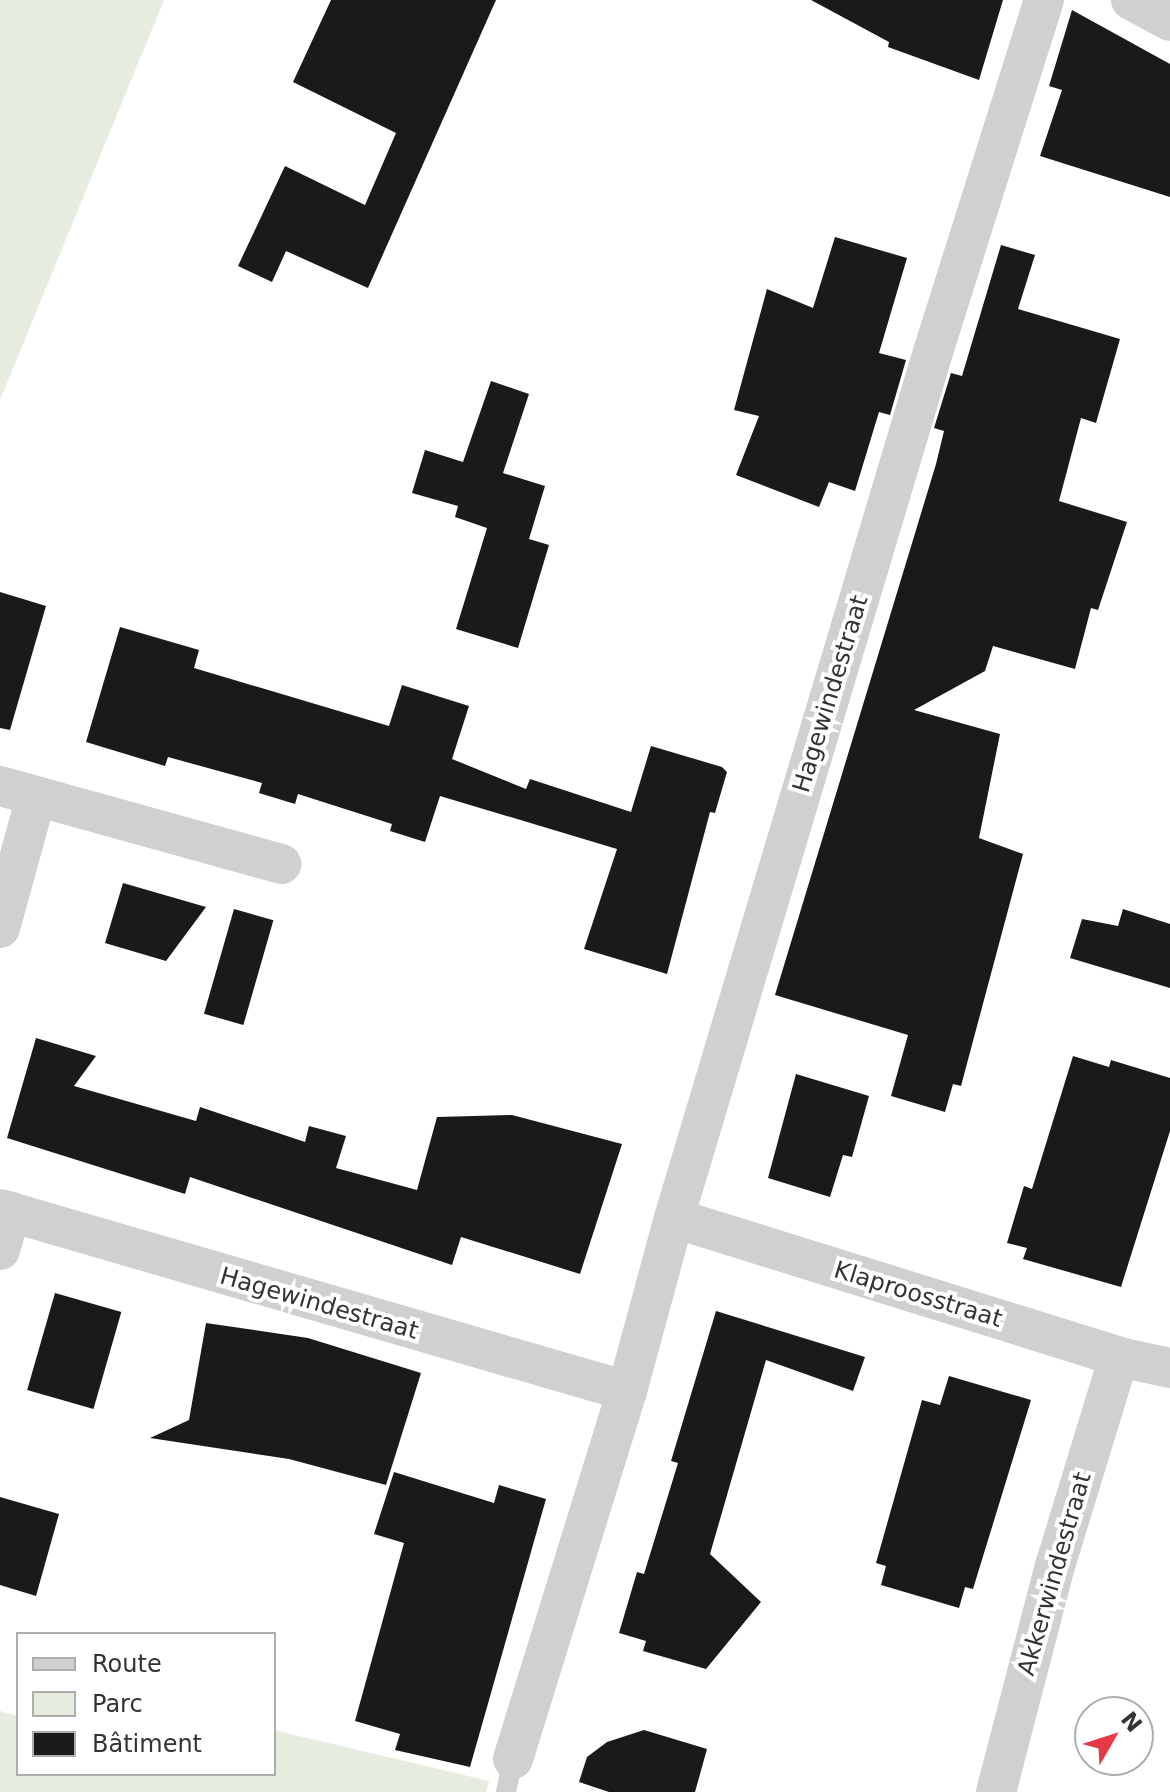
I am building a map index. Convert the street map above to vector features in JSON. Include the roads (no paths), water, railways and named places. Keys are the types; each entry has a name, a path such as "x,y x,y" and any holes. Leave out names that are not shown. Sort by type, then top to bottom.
{"street":[{"name":"Hagewindestraat","path":"509,1776 627,1391 674,1218 933,352 1044,0"},
{"path":"1131,0 1170,21"},
{"path":"0,928 18,791 281,864"},
{"name":"Hagewindestraat","path":"0,1250 6,1211 627,1391"},
{"name":"Klaproosstraat","path":"674,1218 1119,1357 1168,1361"},
{"name":"Akkerwindestraat","path":"996,1792 1055,1566 1119,1357"}]}
